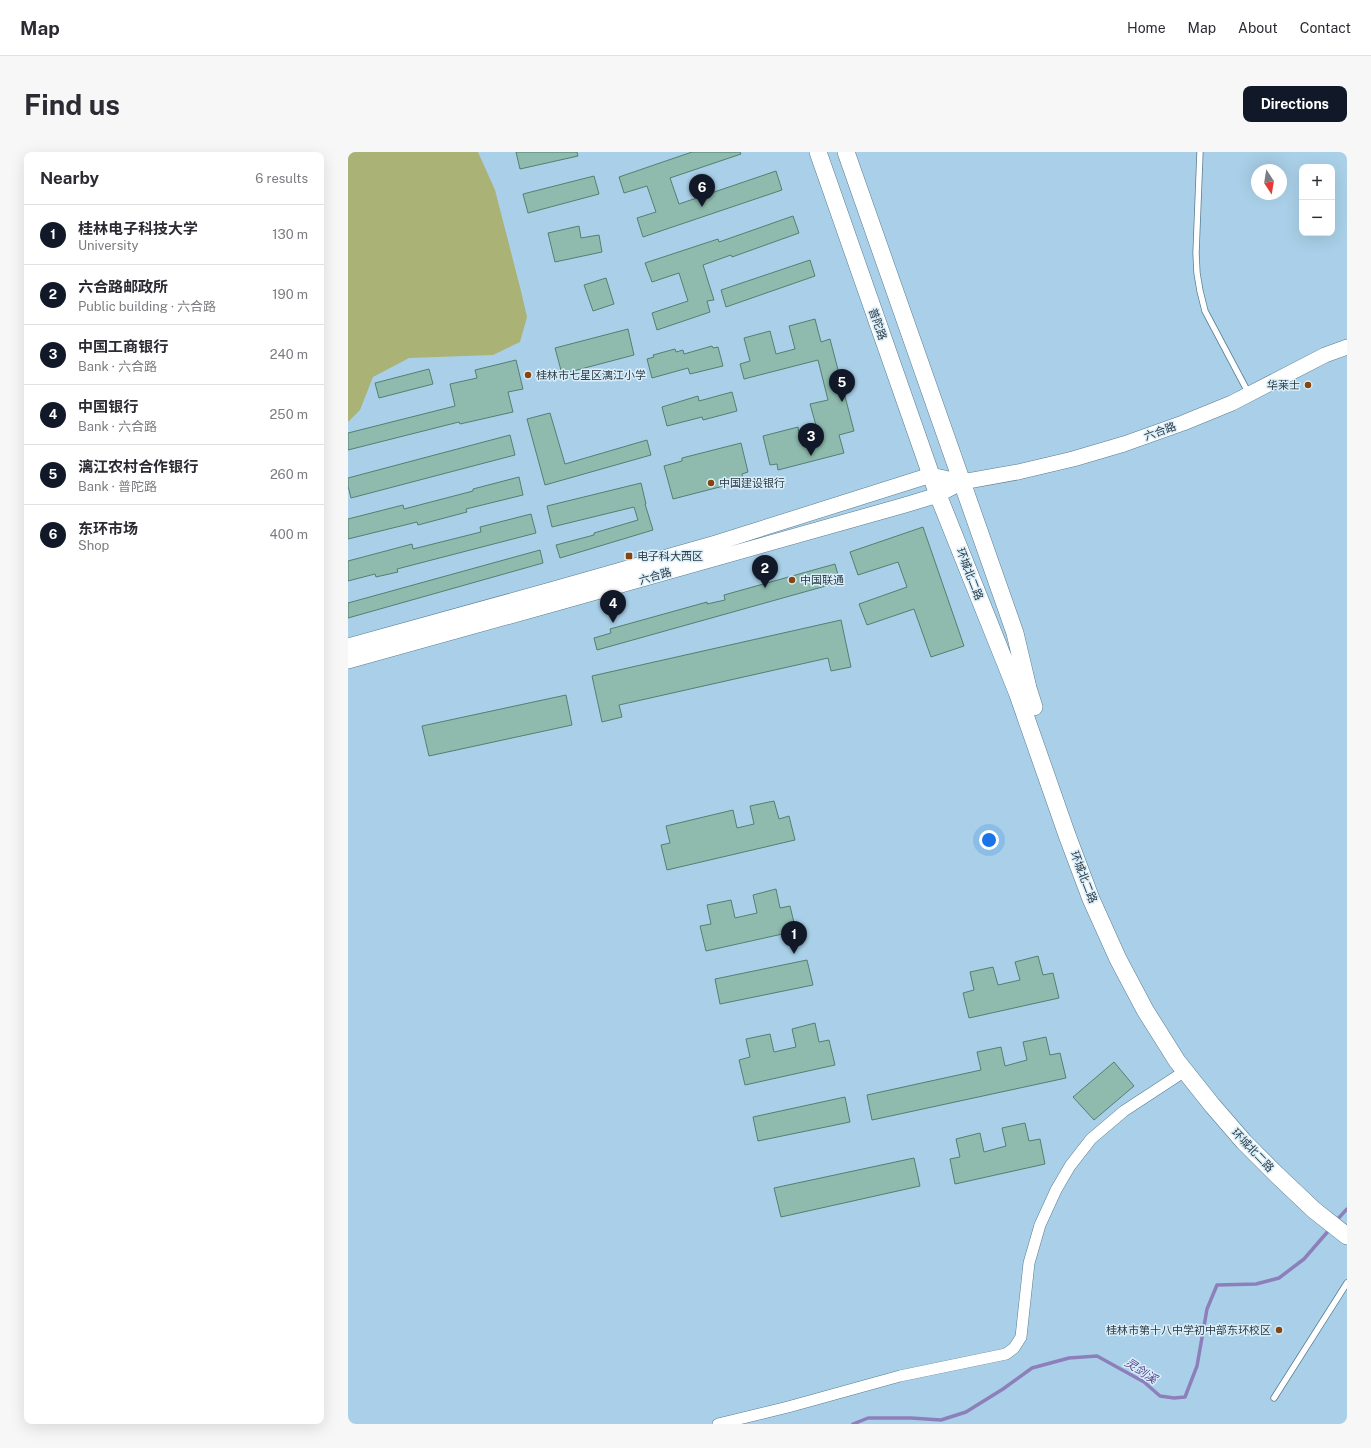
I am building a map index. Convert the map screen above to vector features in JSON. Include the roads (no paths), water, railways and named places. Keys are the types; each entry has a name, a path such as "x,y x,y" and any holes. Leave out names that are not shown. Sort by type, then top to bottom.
{"main road":[{"name":"普陀路","path":"818,152 938,495"},
{"path":"846,152 962,482"},
{"name":"六合路","path":"348,661 938,495 962,482 1018,472 1073,459 1124,444 1183,423 1249,395 1326,355 1347,346"},
{"path":"931,474 962,482"},
{"name":"六合路","path":"348,646 709,545 931,474"},
{"name":"环城北二路","path":"962,482 1015,633 1028,688 1053,764 1098,888 1127,954 1154,1005 1186,1054 1220,1098 1318,1205"},
{"name":"环城北二路","path":"938,495 1017,692 1091,899 1118,959 1145,1010 1177,1061 1244,1142 1318,1205"},
{"path":"1318,1205 1347,1221"},
{"path":"1318,1205 1347,1236"}],"street":[{"path":"718,1424 788,1407 900,1376 1006,1354 1014,1348 1021,1337 1029,1263 1040,1225 1056,1190 1070,1166 1091,1139 1124,1111 1185,1071"}],"lane":[{"path":"1200,152 1196,253 1200,291 1205,311 1249,395"},
{"path":"1274,1398 1347,1283"}],"waterway":[{"name":"灵剑溪","path":"1336,1221 1347,1209"},
{"name":"灵剑溪","path":"853,1424 868,1418 941,1420 966,1412 1003,1389 1032,1368 1069,1358 1097,1356 1144,1382 1160,1396 1174,1398 1185,1397 1197,1366 1207,1309 1217,1285 1256,1284 1279,1278 1304,1259 1330,1229"}],"place":[{"name":"东环市场","path":"702,207"},
{"name":"桂林市七星区漓江小学","path":"528,375"},
{"name":"华莱士","path":"1308,385"},
{"name":"漓江农村合作银行","path":"842,402"},
{"name":"中国工商银行","path":"811,456"},
{"name":"中国建设银行","path":"711,483"},
{"name":"电子科大西区","path":"629,556"},
{"name":"中国联通","path":"792,580"},
{"name":"六合路邮政所","path":"765,588"},
{"name":"中国银行","path":"613,623"},
{"name":"桂林电子科技大学","path":"794,954"},
{"name":"桂林市第十八中学初中部东环校区","path":"1279,1330"}]}
